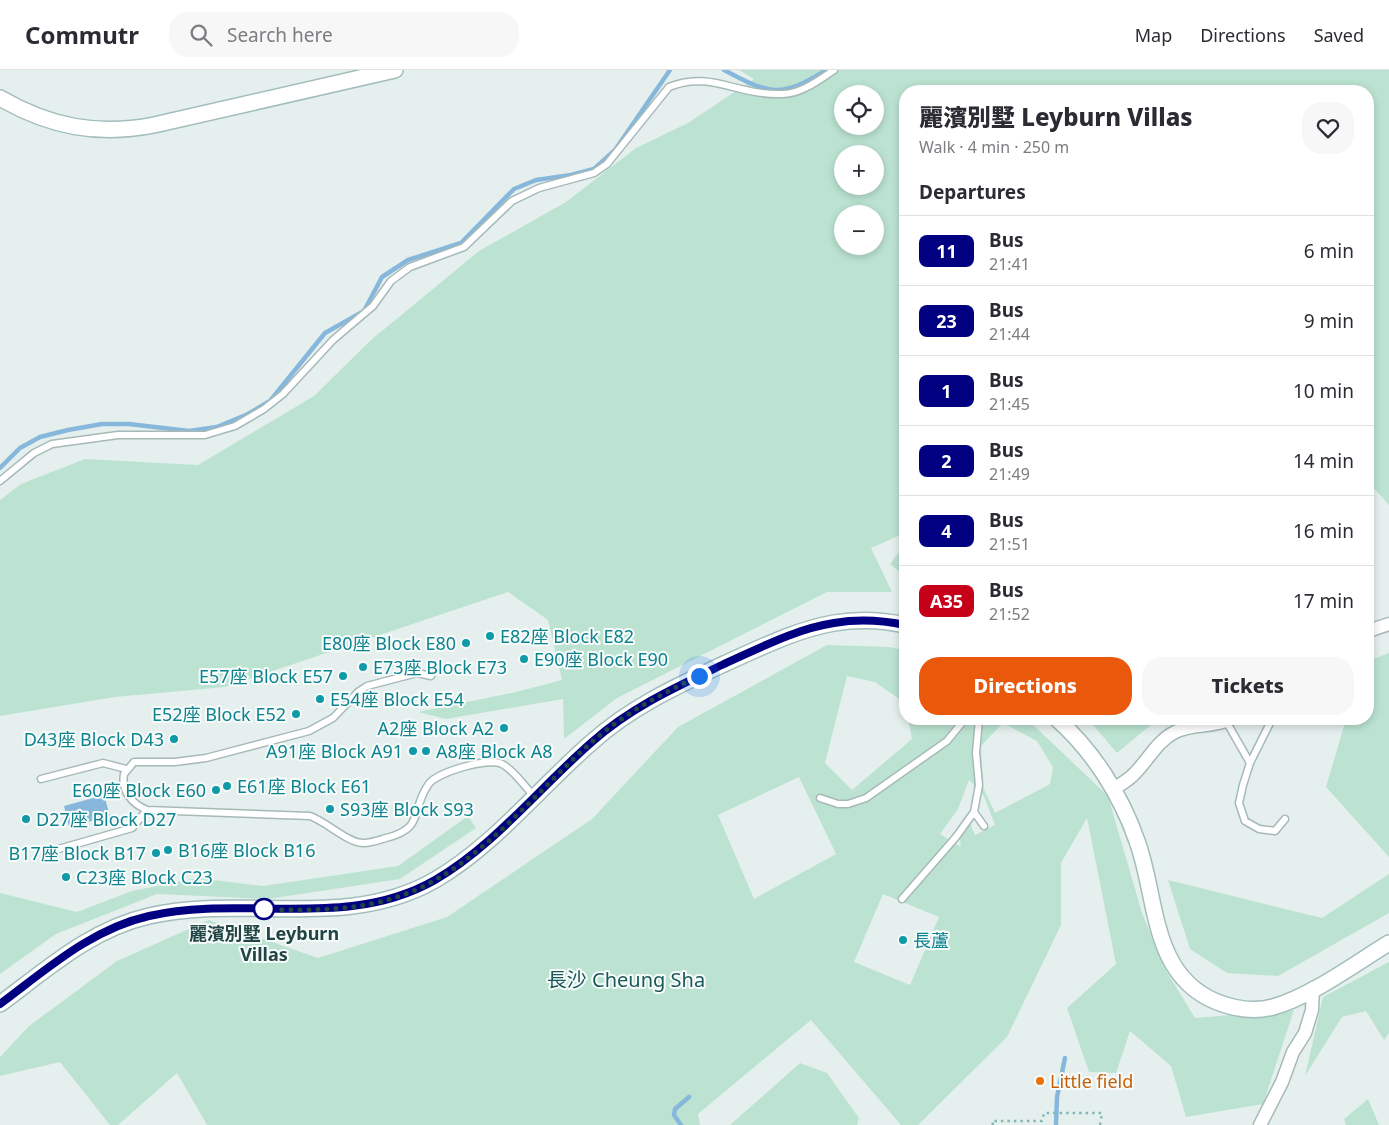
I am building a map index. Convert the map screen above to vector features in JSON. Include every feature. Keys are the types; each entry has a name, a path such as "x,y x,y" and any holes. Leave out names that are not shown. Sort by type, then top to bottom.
{"main road":[{"path":"0,98 19,110 49,122 95,131 140,128 395,70"},
{"path":"0,1004 94,937 146,916 205,908 336,908 367,905 404,894 434,880 464,860 594,740 627,715 666,692 765,645 800,631 834,623 866,620 899,624"},
{"path":"1062,725 1086,750 1113,789 1137,841 1166,953 1184,979 1211,1000 1241,1009 1272,1007 1313,988 1389,943"}],"street":[{"path":"1374,629 1389,624"},
{"path":"1113,789 1134,774 1156,747 1175,732 1186,727 1198,725"},
{"path":"1260,1125 1282,1082 1293,1052 1305,1033 1312,1010 1313,988"}],"lane":[{"path":"0,481 34,453 52,444 118,435 205,435 236,426 250,418 282,394 333,340 373,306 391,281 410,267 464,247 512,201 539,188 594,172 607,164 669,87 681,77 696,73 712,75 751,90 782,94 808,87 834,70"},
{"path":"431,676 416,673 367,686 358,692 333,718 309,731 199,759 176,762 139,761 126,769 123,779 125,791 134,803 147,810 301,815 327,823 350,840 361,843 404,832 411,826 425,789 432,780 485,761 503,764 534,796"},
{"path":"820,798 838,804 848,804 866,798 947,741 960,725"},
{"path":"902,899 956,837 974,812 979,785 976,753 978,725"},
{"path":"1231,725 1250,763"},
{"path":"1269,725 1250,763 1239,803 1244,820 1259,830 1274,831 1285,819"},
{"path":"41,779 103,763 126,769"},
{"path":"55,850 132,828 147,810"},
{"path":"974,812 984,826"}],"path":[{"path":"992,1125 992,1121 1042,1121 1044,1114 1102,1113 1100,1125"}],"green space":[{"path":"739,70 1389,70 1389,505 1374,488 1374,85 899,85 899,536 871,548 892,592 827,592 617,698 564,739 563,699 446,719 418,712 516,692 562,680 548,620 508,592 225,687 115,697 0,716 0,500 21,484 85,459 198,465 314,396 371,340 479,251 566,202 636,148 688,123 754,79"},
{"path":"899,552 899,571 890,564"},
{"path":"827,645 890,647 899,649 899,699 875,682 847,676 825,763 852,790 912,739 909,725 1001,725 981,746 983,787 995,813 1050,784 1053,767 1037,741 1007,725 1033,725 1108,796 1142,913 1165,969 1195,1018 1294,1010 1263,1104 1186,1117 1171,1066 1130,1031 1116,1073 1089,1072 1067,1008 1116,964 1087,818 1061,863 1061,925 1007,1037 918,1125 901,1125 811,1020 698,1114 700,1125 207,1125 177,1073 118,1125 110,1125 60,1062 0,1076 0,1057 29,1026 117,961 209,920 318,958 447,917 592,819 678,727","holes":["799,777 836,854 754,899 718,815","969,780 984,796 995,825 975,835 970,823 958,828 961,847 940,834 958,809","883,894 939,917 910,985 854,962"]},
{"path":"1389,653 1389,857 1326,787 1344,725 1374,725 1374,659"},
{"path":"1093,725 1151,725 1117,753"},
{"path":"468,816 476,828 400,879 268,899 157,894 56,934 0,974 0,893 77,912 132,891 197,878 263,886 398,866"},
{"path":"1389,874 1389,913 1278,976 1227,973 1190,949 1168,880 1322,918"},
{"path":"1389,962 1389,1033 1384,1040 1366,1011 1342,1017 1305,1076 1323,997"},
{"path":"800,1063 827,1073 859,1118 857,1125 730,1125"},
{"path":"1368,1099 1379,1125 1346,1125 1344,1119"}],"water":[{"path":"104,795 110,816 69,827 64,806"}],"waterway":[{"path":"0,468 20,448 40,437 68,430 102,424 129,424 189,431 217,427 248,414 270,401 325,333 364,311 382,277 408,260 461,243 514,189 536,180 571,175 594,169 615,150 670,70"},
{"path":"724,70 753,84 775,90 797,86 826,70"},
{"path":"1056,1125 1057,1097 1065,1058"},
{"path":"681,1125 674,1115 675,1109 689,1097"}],"bus line":[{"name":"11","path":"0,1004 94,937 129,921 146,916 186,909 205,908 329,909 367,905 404,894 434,880 464,860 607,729 666,692 765,645 800,631 852,620 899,624"}],"place":[{"name":"E82座 Block E82","path":"490,636"},
{"name":"E80座 Block E80","path":"466,643"},
{"name":"E90座 Block E90","path":"524,659"},
{"name":"E73座 Block E73","path":"363,667"},
{"name":"E57座 Block E57","path":"343,676"},
{"name":"E54座 Block E54","path":"320,699"},
{"name":"E52座 Block E52","path":"296,714"},
{"name":"A2座 Block A2","path":"504,728"},
{"name":"D43座 Block D43","path":"174,739"},
{"name":"A91座 Block A91","path":"413,751"},
{"name":"A8座 Block A8","path":"426,751"},
{"name":"E61座 Block E61","path":"227,786"},
{"name":"E60座 Block E60","path":"216,790"},
{"name":"S93座 Block S93","path":"330,809"},
{"name":"D27座 Block D27","path":"26,819"},
{"name":"B16座 Block B16","path":"168,850"},
{"name":"B17座 Block B17","path":"156,853"},
{"name":"C23座 Block C23","path":"66,877"},
{"name":"麗濱別墅 Leyburn Villas","path":"264,909"},
{"name":"長蘆","path":"903,940"},
{"name":"Little field","path":"1040,1081"}],"district":[{"name":"長沙 Cheung Sha","path":"626,979"}],"route":[{"path":"264,909 309,910 367,905 404,894 434,880 479,848 607,729 648,702 699,676"}]}
